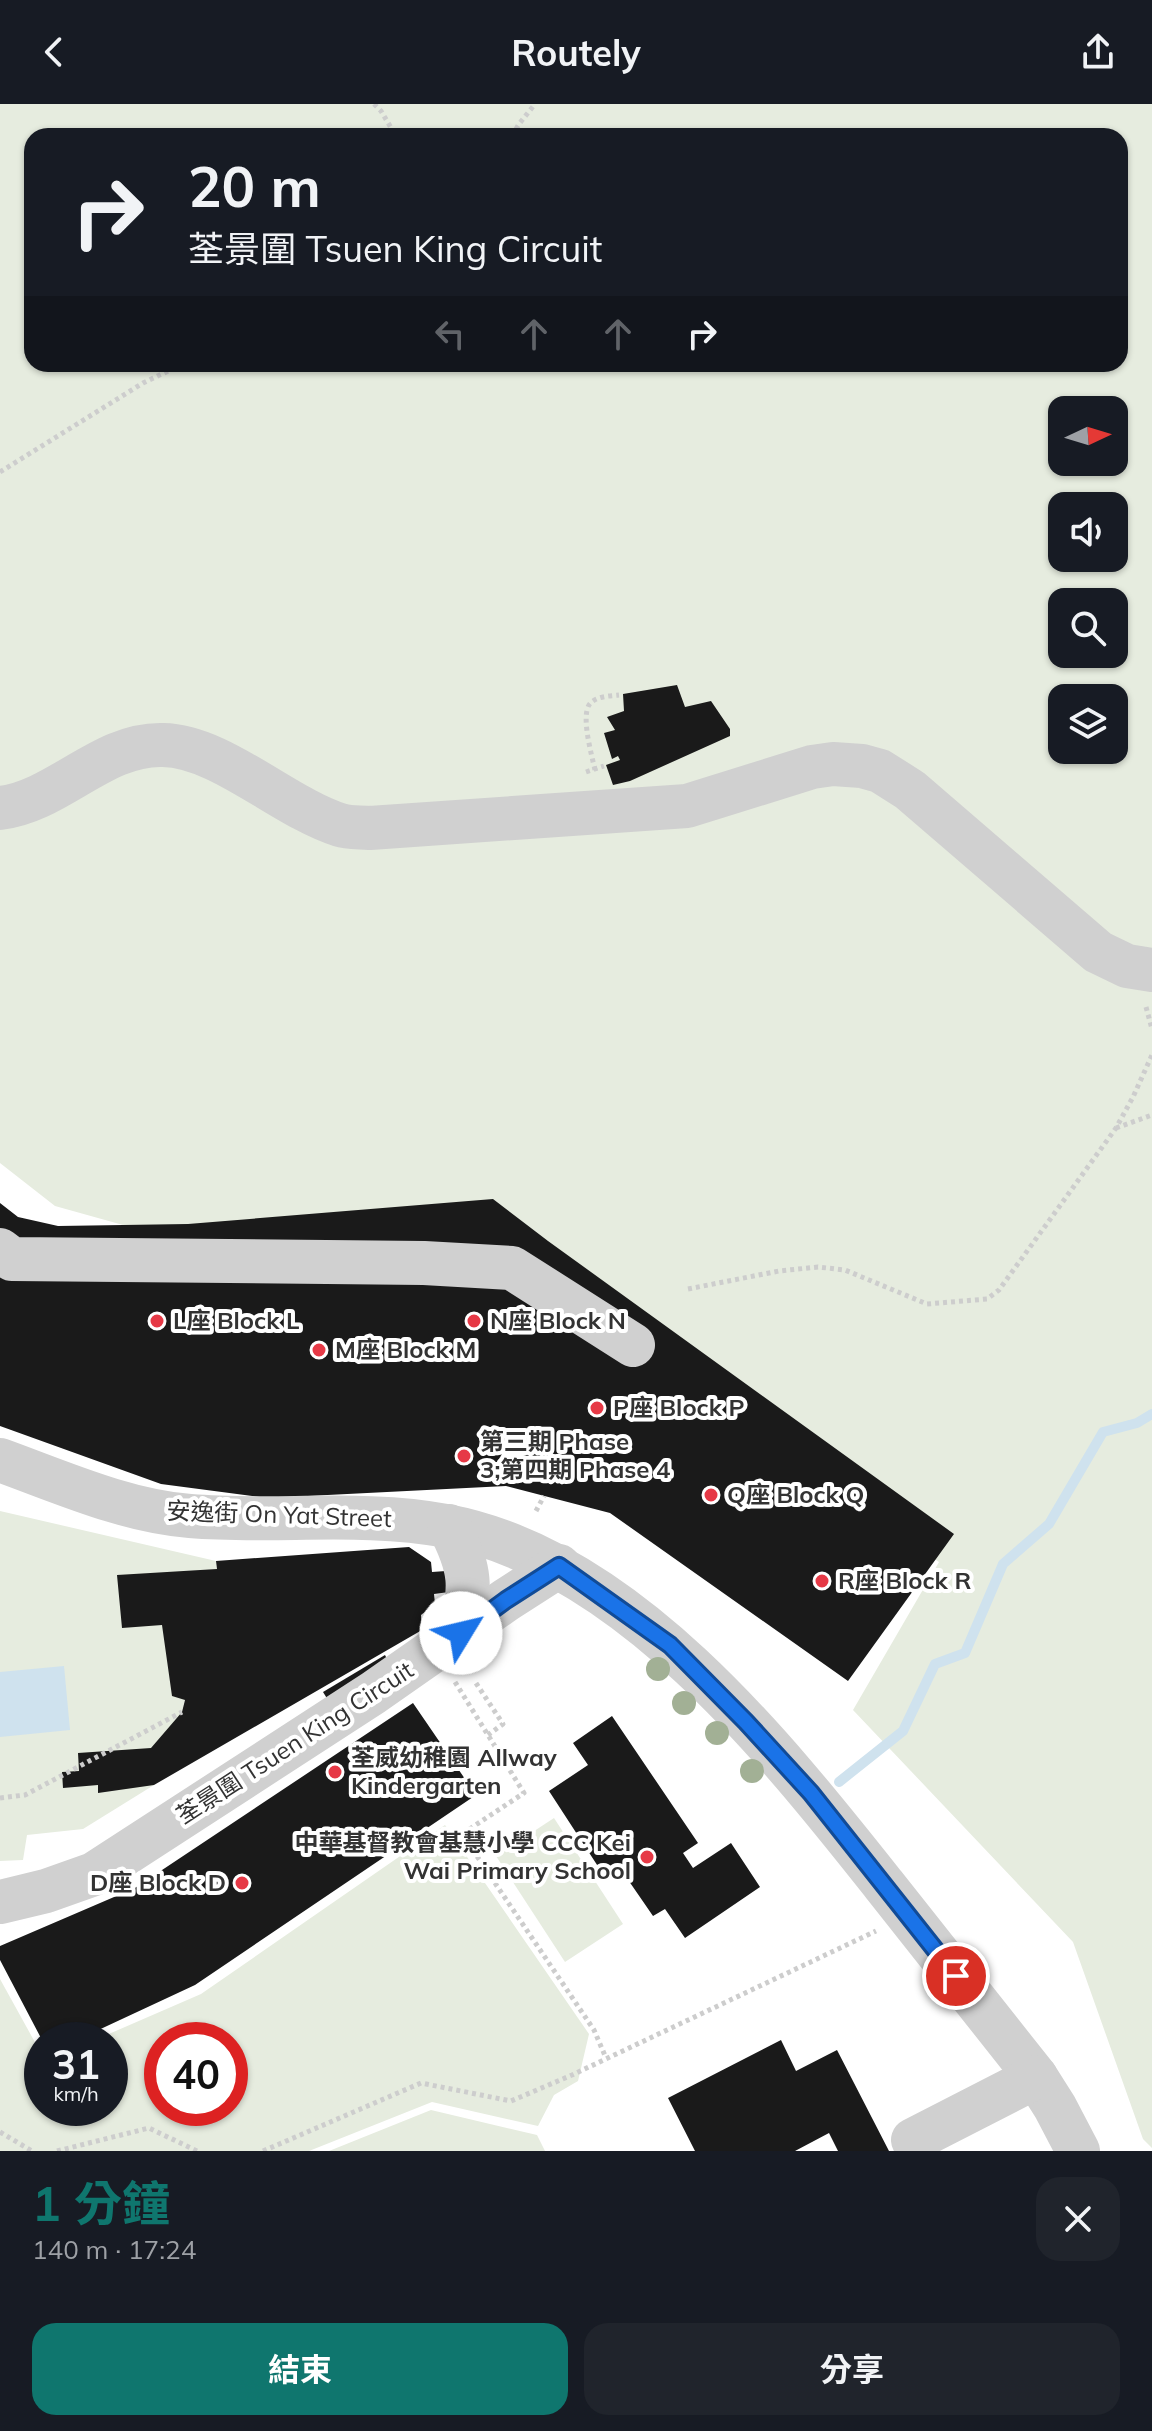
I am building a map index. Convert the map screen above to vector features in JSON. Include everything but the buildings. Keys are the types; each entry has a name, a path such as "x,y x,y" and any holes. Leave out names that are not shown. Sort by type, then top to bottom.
{"street":[{"path":"0,808 36,800 120,753 162,745 202,753 307,811 342,826 370,828 687,806 812,767 862,766 880,771 910,790 1098,952 1127,966 1148,984"},
{"path":"0,1250 12,1259 424,1263 512,1268 633,1345"},
{"name":"安逸街 On Yat Street","path":"0,1460 120,1503 189,1516 402,1519 449,1526 503,1541 559,1566"},
{"path":"449,1526 460,1547 468,1576 469,1596 461,1633"},
{"path":"559,1566 670,1645 811,1793 1036,2077 1078,2151"},
{"name":"荃景圍 Tsuen King Circuit","path":"0,1902 46,1891 94,1874 244,1778 559,1566"},
{"path":"913,2140 1036,2077"}],"path":[{"path":"374,104 391,128"},
{"path":"518,128 535,104"},
{"path":"0,472 143,383 166,372"},
{"path":"595,770 587,710 599,698 619,695"},
{"path":"1148,984 1152,1029"},
{"path":"688,1289 779,1271 818,1267 845,1270 927,1304 987,1299 999,1290 1116,1128 1152,1055"},
{"path":"1116,1128 1152,1115"},
{"path":"536,1511 544,1496"},
{"path":"476,1683 503,1724 488,1735"},
{"path":"461,1691 524,1793 462,1834 594,2030 606,2058"},
{"path":"0,1798 25,1795 182,1712"},
{"path":"263,2151 421,2083 511,2101 881,1929"},
{"path":"57,2151 149,2128 197,2151"},
{"path":"0,2132 32,2151"}],"shaded area":[{"path":"0,104 1152,104 1152,2148 1143,2139 1073,1942 853,1710 939,1562 803,1474 234,1256 55,1206 0,1163"},
{"path":"0,1511 216,1561 217,1569 182,1712 154,1785 83,1829 27,1835 23,1860 0,1861"},
{"path":"554,1818 623,1924 565,1962 496,1856"},
{"path":"445,1825 589,2034 578,2081 554,2095 538,2126 432,2102 309,2151 0,2151 0,1979 24,2022 24,2126 128,2126 128,2026 201,1994"},
{"path":"431,2110 537,2135 545,2151 329,2151"}],"water":[{"path":"64,1666 70,1730 0,1737 0,1672"}],"waterway":[{"path":"839,1782 903,1731 935,1664 965,1653 1003,1564 1049,1524 1103,1432 1137,1423 1152,1414"}],"place":[{"name":"L座 Block L","path":"157,1321"},
{"name":"N座 Block N","path":"474,1321"},
{"name":"M座 Block M","path":"319,1350"},
{"name":"P座 Block P","path":"597,1408"},
{"name":"第三期 Phase 3;第四期 Phase 4","path":"464,1456"},
{"name":"Q座 Block Q","path":"711,1495"},
{"name":"R座 Block R","path":"822,1581"},
{"name":"荃威幼稚園 Allway Kindergarten","path":"335,1772"},
{"name":"中華基督教會基慧小學 CCC Kei Wai Primary School","path":"647,1857"},
{"name":"D座 Block D","path":"242,1883"}],"route":[{"path":"461,1633 559,1566 607,1598 670,1645 746,1722 811,1793 956,1976"}]}
